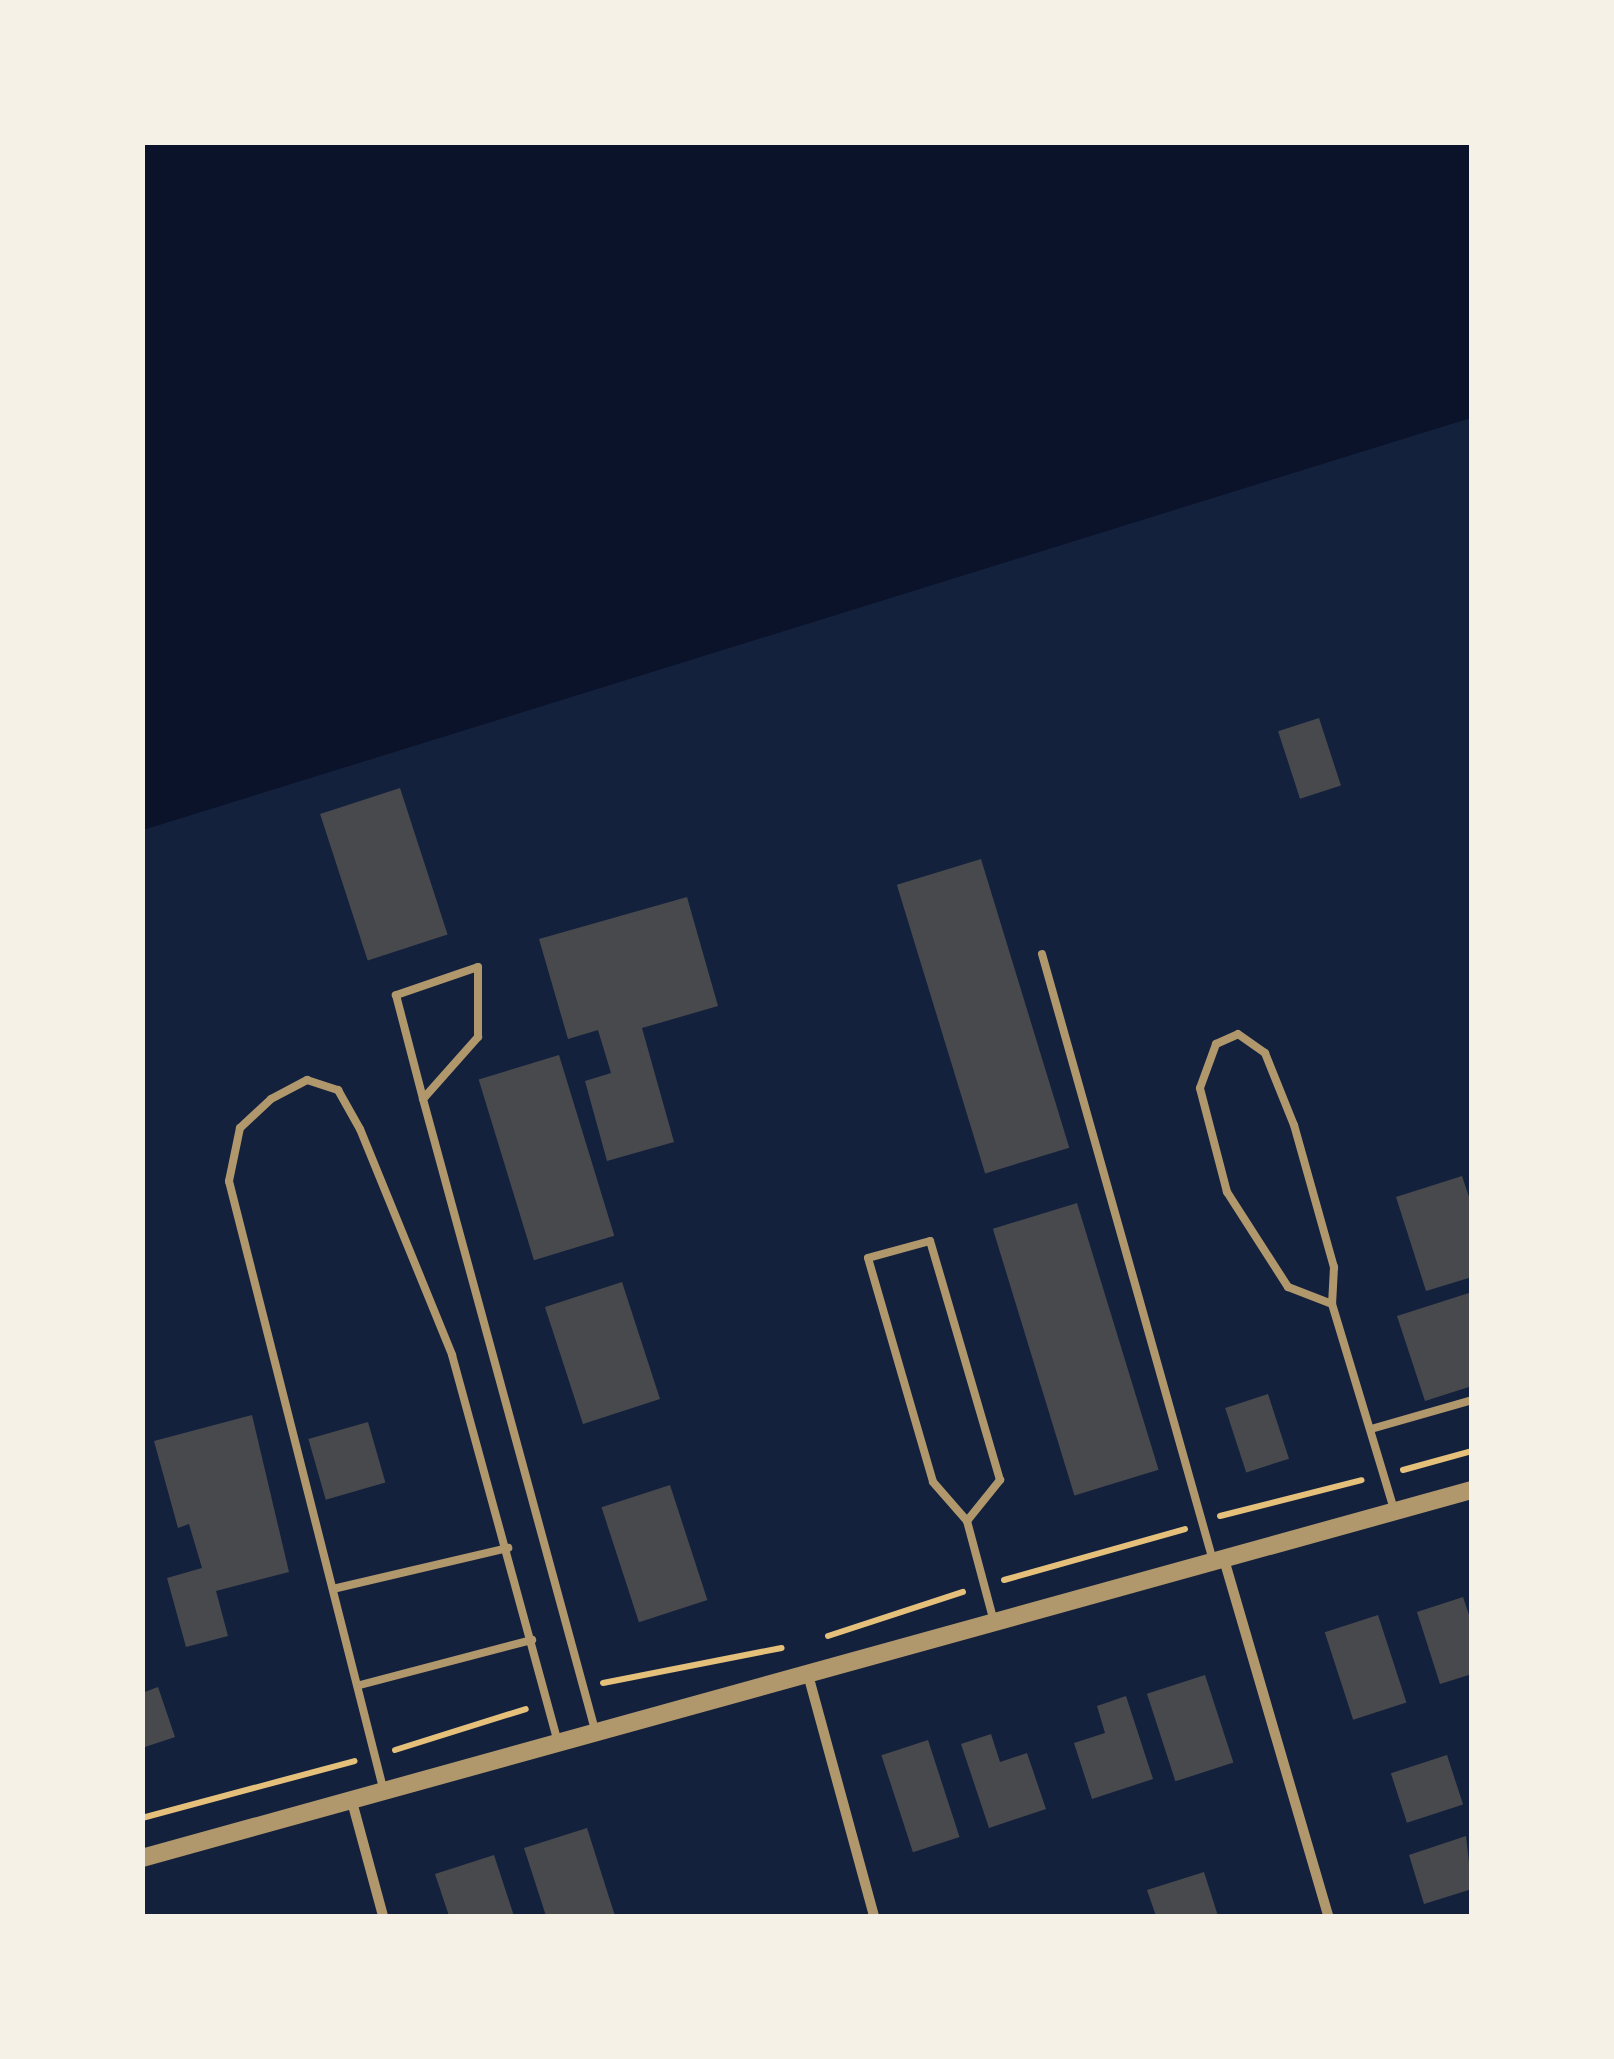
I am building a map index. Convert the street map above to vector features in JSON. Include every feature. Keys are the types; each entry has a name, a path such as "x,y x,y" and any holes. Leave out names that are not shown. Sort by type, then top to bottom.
{"street":[{"path":"142,1858 1217,1556 1472,1490"},
{"path":"1217,1556 1328,1916"},
{"path":"807,1670 874,1916"},
{"path":"350,1797 383,1916"}],"lane":[{"path":"1042,954 1202,1524 1217,1556"},
{"path":"423,1098 478,1037 478,967 396,995 423,1098 594,1730"},
{"path":"1332,1304 1288,1287 1227,1192 1200,1088 1216,1044 1238,1034 1265,1053 1294,1125 1334,1266 1332,1304 1394,1510"},
{"path":"383,1788 337,1588 229,1182 240,1128 271,1099 307,1080 338,1090 360,1129 452,1355 558,1740"},
{"path":"967,1521 1000,1480 930,1241 868,1258 932,1482 967,1521 993,1618"},
{"path":"1371,1429 1472,1400"},
{"path":"337,1588 508,1548"},
{"path":"360,1685 532,1640"}],"path":[{"path":"823,1637 1202,1524 1246,1504 1384,1475 1472,1451"},
{"path":"583,1687 788,1647"},
{"path":"142,1818 518,1714 546,1696"}],"water":[{"path":"143,142 1471,143 1471,418 143,830"}],"building":[{"path":"1319,718 1341,786 1300,799 1278,731"},
{"path":"400,788 448,934 368,960 320,814"},
{"path":"981,859 1069,1148 985,1174 897,885"},
{"path":"687,897 718,1006 642,1028 674,1142 607,1161 585,1081 611,1073 598,1030 568,1039 539,939"},
{"path":"559,1055 614,1236 534,1260 479,1080"},
{"path":"1462,1176 1472,1206 1472,1277 1426,1291 1396,1197"},
{"path":"1077,1203 1159,1470 1074,1496 993,1229"},
{"path":"622,1282 660,1399 583,1424 545,1307"},
{"path":"1472,1292 1472,1386 1425,1401 1397,1316"},
{"path":"1268,1394 1289,1459 1246,1473 1225,1408"},
{"path":"252,1415 289,1572 216,1591 228,1636 186,1647 167,1578 202,1568 189,1524 178,1528 154,1441"},
{"path":"368,1422 385,1483 326,1500 308,1439"},
{"path":"670,1485 707,1600 639,1622 602,1507"},
{"path":"1463,1597 1472,1624 1472,1674 1440,1684 1417,1612"},
{"path":"1378,1615 1406,1702 1353,1720 1325,1632"},
{"path":"1205,1675 1233,1762 1175,1781 1147,1694"},
{"path":"158,1687 175,1737 142,1748 142,1693"},
{"path":"1126,1696 1153,1779 1092,1799 1074,1743 1105,1733 1097,1706"},
{"path":"991,1734 1000,1762 1027,1753 1046,1809 989,1828 961,1744"},
{"path":"928,1740 960,1837 913,1852 881,1755"},
{"path":"1447,1755 1463,1804 1407,1823 1391,1773"},
{"path":"587,1828 615,1916 546,1916 524,1848"},
{"path":"1466,1836 1472,1889 1424,1904 1409,1855"},
{"path":"494,1855 514,1916 449,1916 435,1874"},
{"path":"1204,1872 1218,1916 1156,1916 1147,1890"}]}
